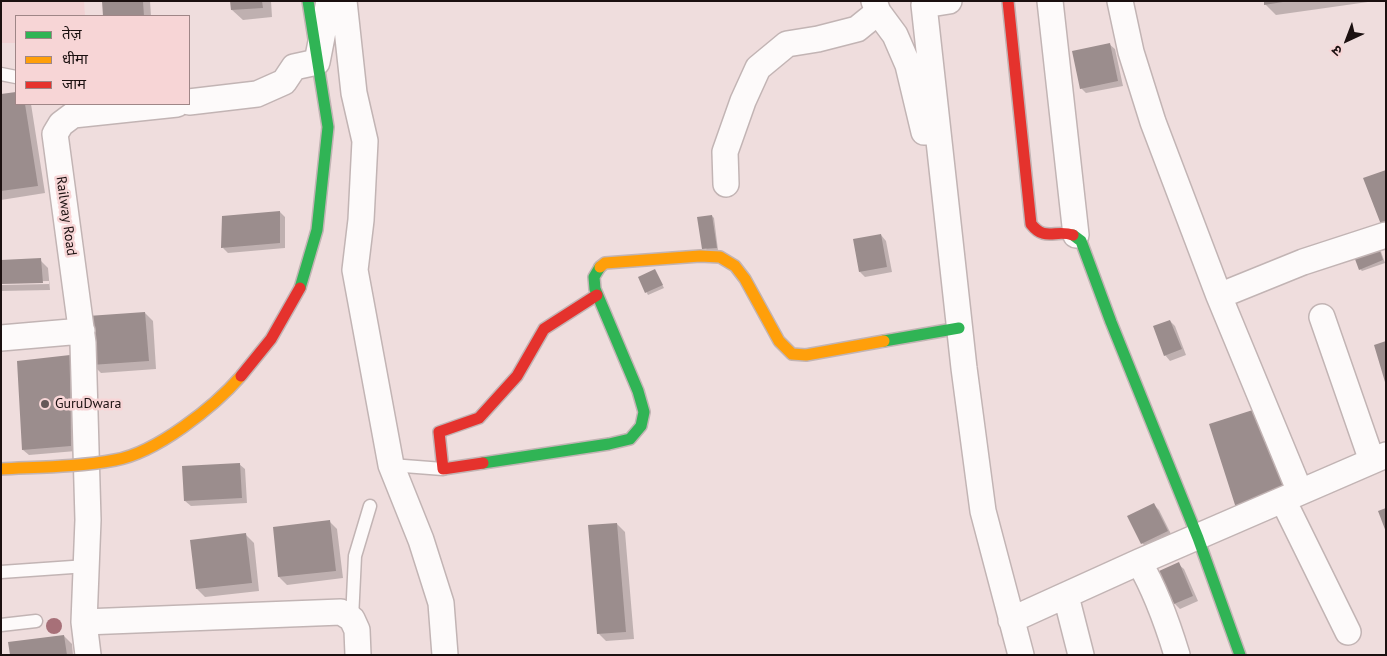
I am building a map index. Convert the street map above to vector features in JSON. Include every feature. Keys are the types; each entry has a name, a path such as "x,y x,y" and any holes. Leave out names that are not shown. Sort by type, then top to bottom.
{"street":[{"path":"1,469 117,460 147,449 179,430 209,406 239,378 272,339 300,288 317,230 328,127 308,1"},
{"path":"319,72 329,1"},
{"path":"344,1 354,94 365,142 361,220 355,270 391,465 421,540 441,603 445,655"},
{"path":"949,1 924,5 954,284 983,511 1022,655"},
{"path":"1008,1 1031,224 1035,232 1042,235 1067,232 1076,235 1081,241 1111,322 1198,538 1240,655"},
{"path":"1050,1 1076,235"},
{"path":"1120,1 1131,52 1153,122 1219,296 1291,496 1348,632"},
{"path":"726,184 725,152 743,101 758,68 787,44 818,39 857,29 876,7 895,35 908,65 924,126 928,177 954,284"},
{"path":"190,102 257,94 284,82 294,67 319,72"},
{"name":"Railway Road","path":"88,655 84,622 87,566 86,429 82,331 55,134 69,109 155,105"},
{"path":"1219,296 1303,262 1386,234"},
{"path":"597,295 544,329 517,376 479,418 439,432 442,469 609,444 630,439 641,426 644,412 638,391 597,295 593,281 596,270 605,263 700,256 720,257 735,266 745,279 779,341 792,354 806,355 959,328"},
{"path":"1011,620 1139,562 1379,458 1322,317"},
{"path":"1,338 82,331"},
{"path":"1139,562 1152,585 1170,629 1177,655"},
{"path":"1066,596 1081,655"},
{"path":"84,622 341,612 352,619 357,630 358,655"}],"lane":[{"path":"1,74 15,77"},
{"path":"391,465 442,469"},
{"path":"352,619 355,556 370,506"},
{"path":"1,572 87,566"},
{"path":"1,625 36,621"}],"shaded area":[{"path":"1,1 84,1 85,15 15,15 15,43 1,43"}],"building":[{"path":"102,1 143,1 144,15 103,15"},
{"path":"230,1 262,1 263,8 231,10"},
{"path":"1264,1 1283,1 1283,2 1264,5"},
{"path":"1110,43 1118,81 1080,89 1072,51"},
{"path":"15,92 15,105 25,105 38,186 1,191 1,94"},
{"path":"1386,170 1386,226 1382,227 1363,178"},
{"path":"280,211 280,243 221,248 222,216"},
{"path":"712,215 717,248 702,249 697,217"},
{"path":"881,234 887,267 859,272 853,239"},
{"path":"1377,242 1383,260 1359,270 1352,251"},
{"path":"41,258 43,283 1,284 1,260"},
{"path":"655,269 663,285 645,293 638,277"},
{"path":"145,312 149,361 91,365 88,316"},
{"path":"1170,320 1182,349 1164,356 1153,326"},
{"path":"1386,341 1386,382 1385,382 1374,345"},
{"name":"GuruDwara","path":"70,355 71,446 22,450 17,361"},
{"path":"1259,408 1286,492 1236,508 1209,424"},
{"path":"240,463 242,498 184,501 182,466"},
{"path":"1154,503 1168,531 1141,544 1127,516"},
{"path":"1386,508 1386,532 1378,511"},
{"path":"330,520 336,571 278,577 273,527"},
{"path":"617,523 626,632 597,634 588,525"},
{"path":"246,533 252,583 196,589 190,540"},
{"path":"1179,562 1193,596 1174,604 1159,571"},
{"path":"64,635 67,655 10,655 8,642"}],"traffic: fast":[{"path":"300,288 317,230 328,127 308,1"},
{"path":"1073,235 1081,241 1111,322 1198,538 1240,655"},
{"path":"483,463 609,444 630,439 641,426 644,412 638,391 595,289 594,277 600,267"},
{"path":"884,341 959,328"}],"traffic: slow":[{"path":"600,267 605,263 700,256 720,257 735,266 745,279 779,341 792,354 806,355 884,341"},
{"path":"1,469 87,464 131,456 166,439 183,427 216,401 241,376"}],"traffic: jam":[{"path":"1008,1 1031,224 1046,234 1061,233 1073,235"},
{"path":"241,376 271,339 300,288"},
{"path":"483,463 443,469 439,432 479,418 517,376 544,329 597,295"}],"place":[{"name":"GuruDwara","path":"45,404"}]}
